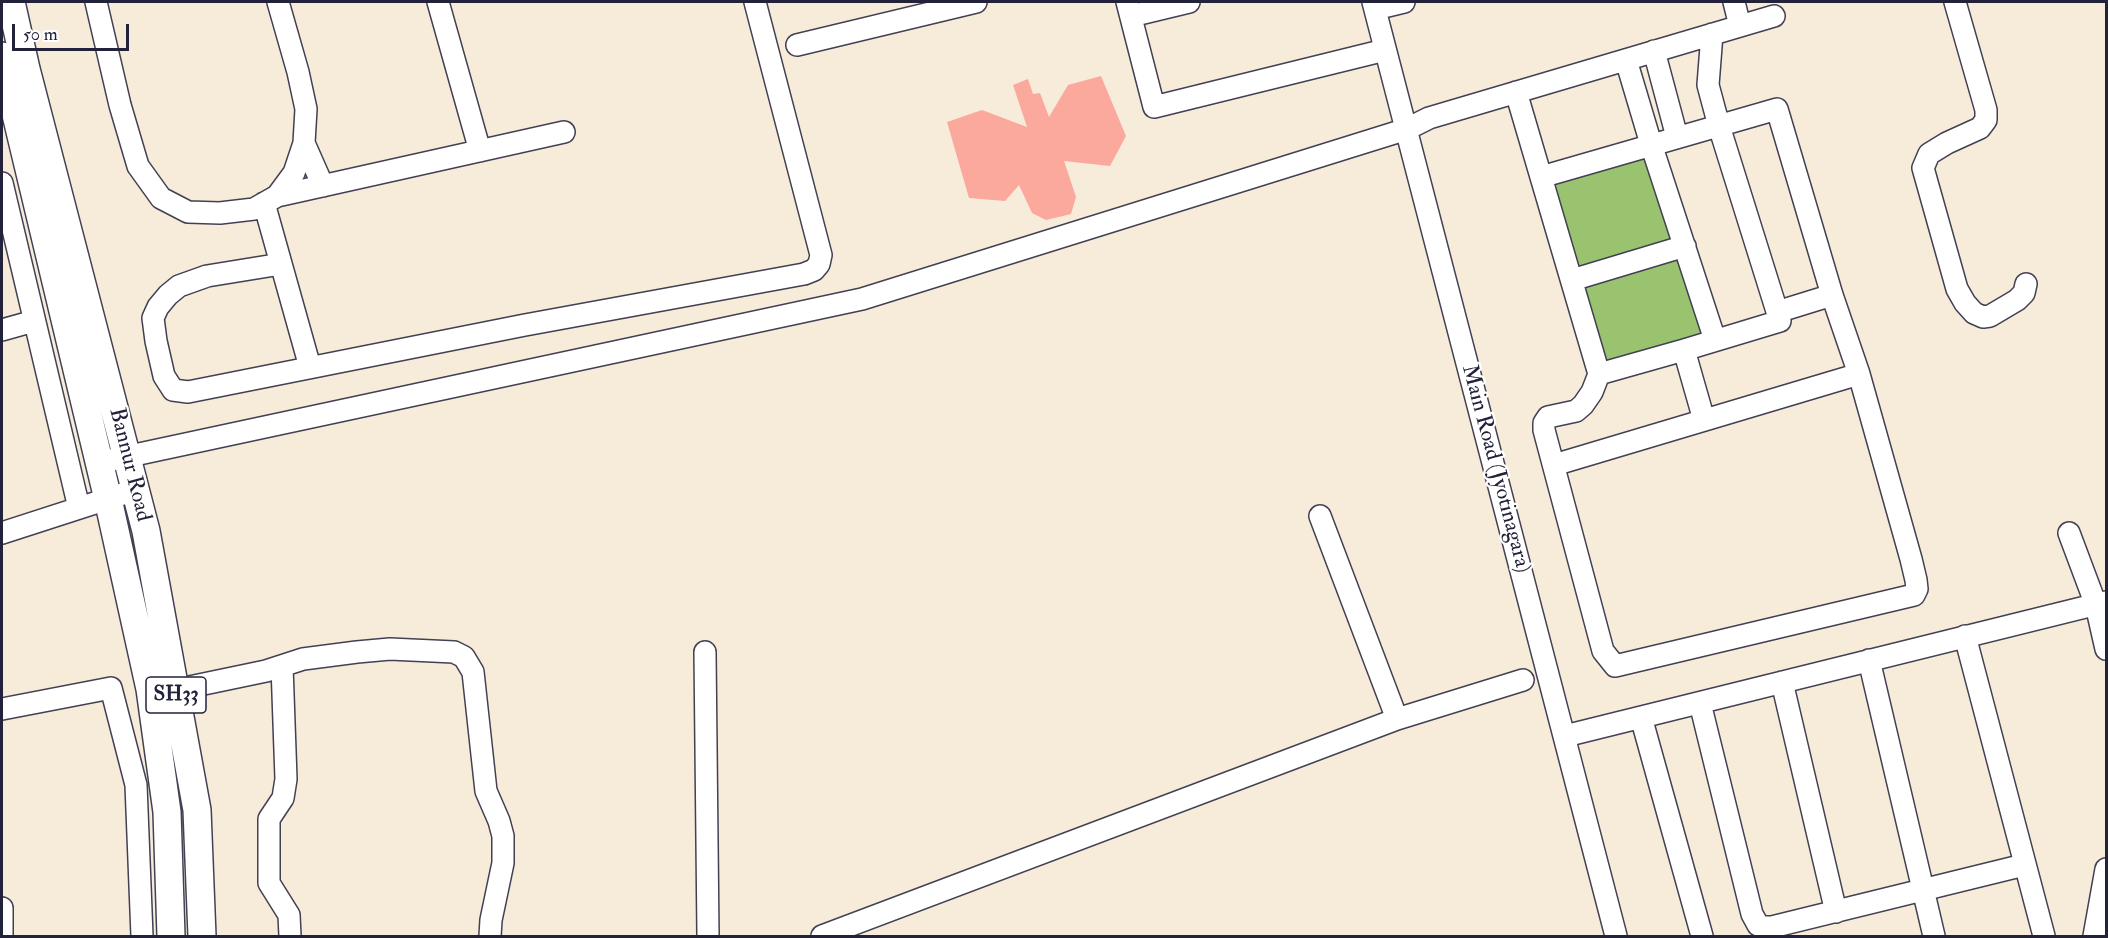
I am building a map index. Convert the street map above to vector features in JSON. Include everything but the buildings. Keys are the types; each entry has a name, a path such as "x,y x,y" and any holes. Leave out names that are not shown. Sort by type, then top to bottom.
{"main road":[{"name":"Bannur Road","path":"11,2 29,81 146,531 197,810 202,936"},
{"path":"3,68 108,499 152,700 167,812 171,936"}],"street":[{"path":"96,2 120,105 138,166 161,198 188,212 220,213 254,209 270,200 323,186 564,132"},
{"path":"270,200 294,173 304,143 306,110 278,2"},
{"path":"438,2 480,151"},
{"path":"280,264 207,276 179,286 168,295 158,307 153,318 164,376 173,390 188,392 525,325 804,274 814,270 819,264 821,255 755,2"},
{"path":"797,45 976,2"},
{"path":"1189,2 1129,9 1154,107 1385,50"},
{"path":"1374,5 1404,2"},
{"path":"1734,2 1740,26"},
{"path":"1955,2 1986,110 1986,120 1980,128 1929,154 1923,168 1957,289 1965,303 1974,313 1983,317 1990,316 2017,300 2024,293 2026,284"},
{"name":"Main Road (Jyotinagara)","path":"1374,5 1616,936"},
{"path":"99,462 862,299 1407,129 1429,118 1774,16"},
{"path":"1599,374 1780,321 1708,85 1712,34"},
{"path":"1654,51 1677,137"},
{"path":"1626,60 1715,340"},
{"path":"1516,92 1541,177 1572,280 1599,374 1592,392 1582,405 1576,411 1548,417 1544,423 1544,430 1603,651 1615,666 1914,595 1917,589 1911,559 1859,374 1832,295 1777,109 1541,177"},
{"path":"304,143 323,186"},
{"path":"2,183 79,508"},
{"path":"270,200 280,264 310,367"},
{"path":"1572,280 1685,246"},
{"path":"1777,312 1832,295"},
{"path":"2,330 34,321"},
{"path":"1683,350 1704,420"},
{"path":"1554,465 1859,374"},
{"path":"2,533 135,490"},
{"path":"1320,516 1396,719"},
{"path":"2069,533 2101,604 2106,649"},
{"path":"1565,736 2101,604"},
{"path":"1965,636 2044,936"},
{"path":"175,690 282,666 303,659 390,649 454,652 464,657 473,672 486,791 500,821 502,836 503,863 490,936"},
{"path":"705,652 708,936"},
{"path":"1869,660 1934,936"},
{"path":"282,666 286,779 283,798 269,819 270,883 289,915 290,936"},
{"path":"822,936 1396,719 1523,680"},
{"path":"1782,682 1836,912"},
{"path":"2,709 111,687 136,785 142,936"},
{"path":"1700,703 1755,921 1758,925 1772,927 2024,866"},
{"path":"1641,717 1702,936"},
{"path":"2094,936 2103,903 2106,869"},
{"path":"2,908 2,936"}],"green space":[{"path":"1648,152 1675,240 1578,270 1551,182"},
{"path":"1682,257 1704,333 1604,363 1581,287"}]}
